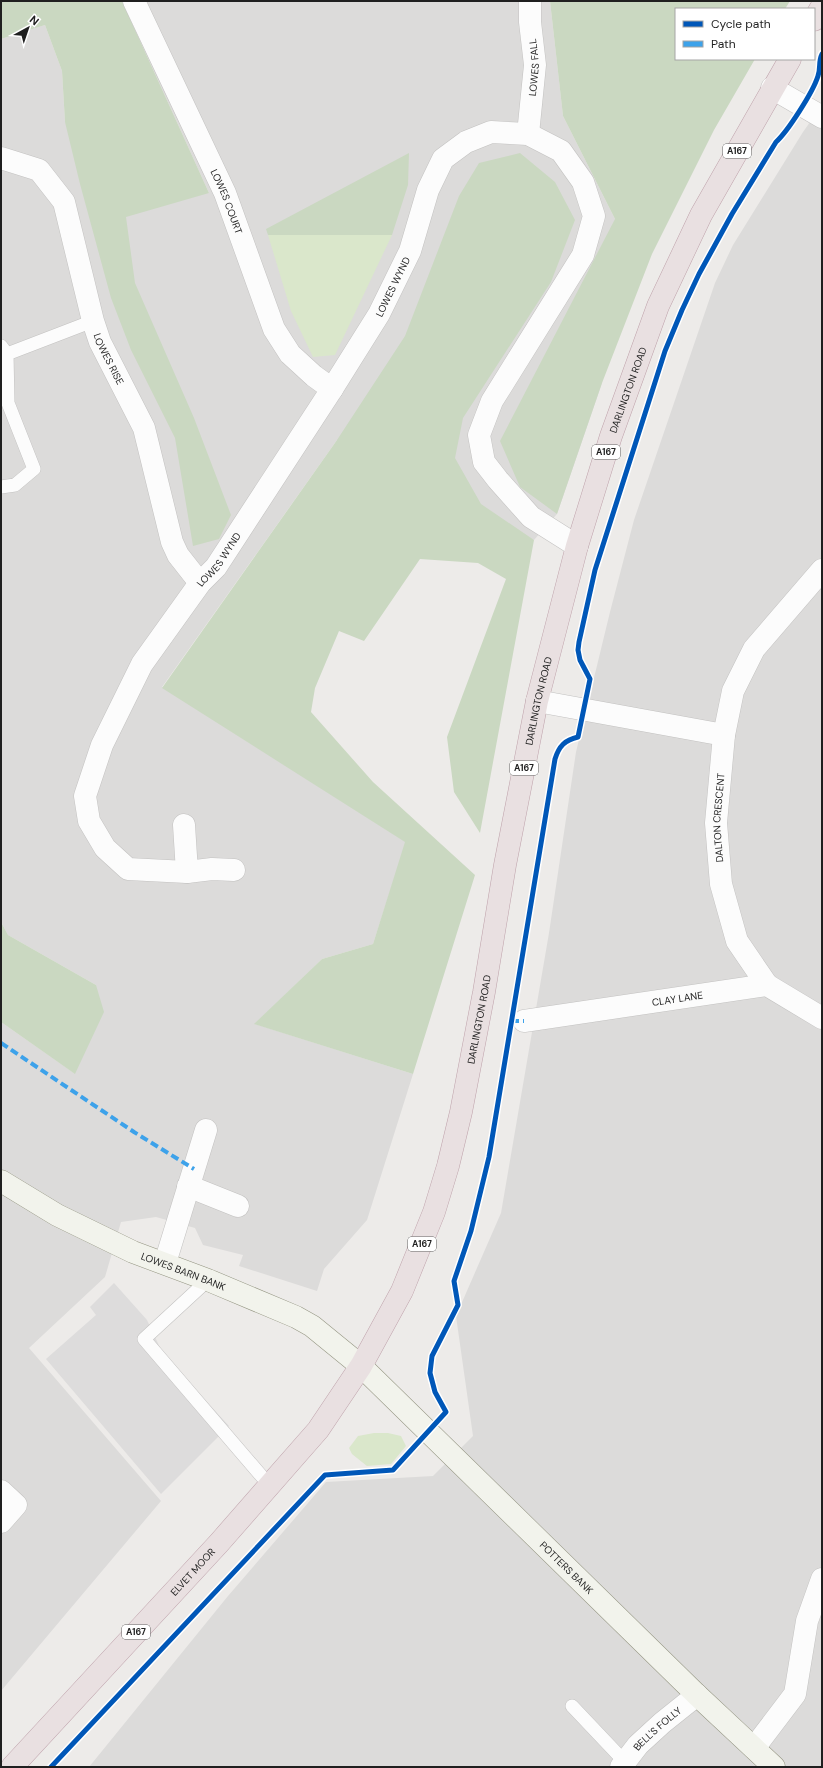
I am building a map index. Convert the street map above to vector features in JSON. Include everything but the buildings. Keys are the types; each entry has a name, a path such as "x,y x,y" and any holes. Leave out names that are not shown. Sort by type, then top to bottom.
{"highway":[{"path":"815,18 822,6"},
{"name":"DARLINGTON ROAD","path":"361,1366 402,1291 434,1212 448,1166 477,1033 505,865 537,700 577,546 611,436 658,306 701,215 772,88 789,60"},
{"name":"ELVET MOOR","path":"12,1767 270,1486 318,1430 361,1366"}],"street":[{"name":"LOWES COURT","path":"134,1 225,193 274,329 290,354 314,376 332,389"},
{"name":"LOWES FALL","path":"528,134 535,65 530,22 530,1"},
{"path":"772,88 822,117"},
{"name":"LOWES WYND","path":"234,870 212,869 187,872 128,869 105,848 89,821 85,796 102,745 142,664 200,583 216,567 379,314 410,251 428,190 443,159 466,142 491,132 528,134 561,150 583,182 594,216 583,255 492,401 479,435 484,462 498,480 531,516 577,546"},
{"name":"LOWES RISE","path":"1,158 39,170 64,202 93,321 100,342 144,428 172,542 178,555 200,583"},
{"name":"DALTON CRESCENT","path":"766,985 737,941 721,884 716,823 724,735 733,690 754,649 822,570"},
{"path":"537,700 724,735"},
{"path":"184,825 187,872"},
{"path":"766,985 822,1018"},
{"name":"CLAY LANE","path":"524,1021 766,985"},
{"path":"165,1263 206,1130"},
{"name":"LOWES BARN BANK","path":"1,1182 57,1215 133,1252 208,1280 296,1317 312,1326 361,1366"},
{"path":"188,1186 238,1206"},
{"name":"POTTERS BANK","path":"361,1366 697,1695 774,1767"},
{"path":"1,1491 16,1505 1,1522"},
{"path":"754,1748 795,1694 806,1621 822,1579"},
{"name":"BELL'S FOLLY","path":"623,1764 638,1745 662,1723 697,1695"}],"lane":[{"path":"1,487 16,485 34,469 8,403 4,350 93,321"},
{"path":"208,1280 144,1339 270,1486"},
{"path":"572,1706 623,1764"}],"shaded area":[{"path":"122,1 550,1 563,116 615,219 602,383 557,514 534,540 337,440 162,687 406,842 373,944 322,959 255,1024 413,1074 367,1220 324,1269 317,1291 239,1266 243,1255 203,1245 195,1228 156,1217 121,1222 105,1277 29,1348 161,1501 1,1691 1,1022 74,1073 96,985 8,935 1,922 1,39 45,25 62,71 65,122 209,193"},
{"path":"822,105 822,1767 89,1767 228,1596 326,1482 433,1476 473,1436 456,1316 501,1213 549,933 576,752 634,520 715,283 733,245 803,132"},
{"path":"114,1283 147,1320 163,1354 229,1426 161,1494 46,1359 96,1315 90,1307"}],"green space":[{"path":"1,1 122,1 209,193 126,217 135,283 194,418 231,515 219,539 193,546 175,438 131,350 111,298 65,122 62,71 45,25 1,39"},
{"path":"550,1 790,1 786,8 675,8 675,60 754,60 714,130 652,254 602,383 557,514 520,487 500,441 615,219 563,116"},
{"path":"409,153 408,185 392,235 268,235 266,229"},
{"path":"520,153 555,182 575,220 551,282 463,418 455,458 481,504 534,540 480,833 454,792 447,737 506,579 478,563 420,559 364,641 339,631 315,688 311,712 373,782 475,875 413,1074 254,1024 322,959 373,944 405,842 162,688 337,440 405,336 459,196 479,163"},
{"path":"268,235 392,235 335,355 313,357 291,311"},
{"path":"1,922 8,935 96,985 104,1012 75,1074 1,1022"},
{"path":"374,1433 388,1433 401,1436 406,1446 391,1464 367,1466 352,1454 349,1448 358,1436"}],"marked path":[{"path":"511,1021 524,1021"},
{"path":"1,1043 134,1132 194,1169"}],"cycle path":[{"path":"51,1767 325,1475 393,1470 446,1412 435,1392 430,1373 432,1356 458,1305 454,1281 471,1231 489,1157 555,759 558,750 563,744 578,737 590,679 580,660 578,650 595,570 665,351 682,310 699,274 732,214 776,142 793,121 811,92 819,73 822,54"}]}
